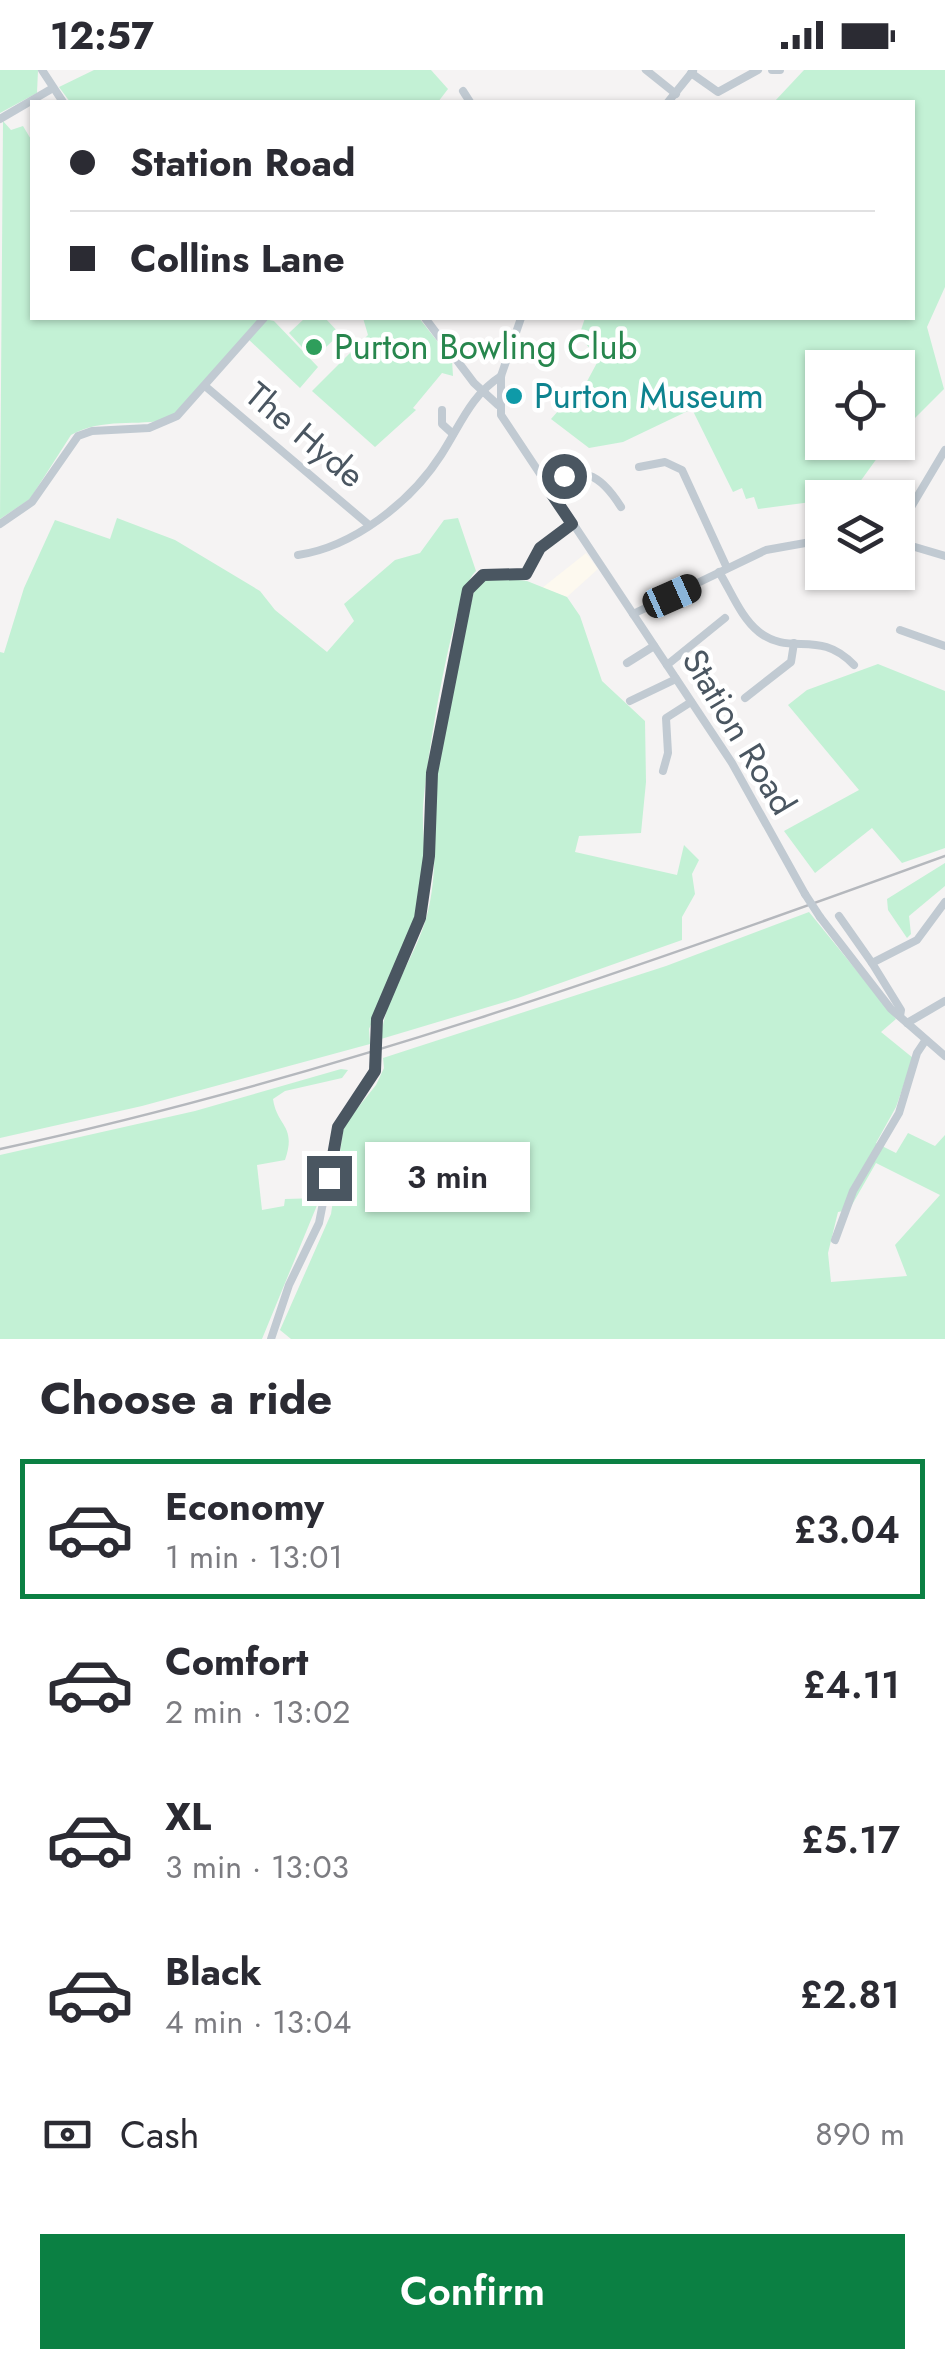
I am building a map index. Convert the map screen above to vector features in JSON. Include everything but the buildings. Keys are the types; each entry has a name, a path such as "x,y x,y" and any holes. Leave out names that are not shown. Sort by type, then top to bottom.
{"street":[{"path":"42,70 62,100"},
{"path":"646,70 676,94"},
{"path":"670,100 693,72 718,92 758,70"},
{"path":"32,100 53,88"},
{"path":"463,91 469,100"},
{"path":"0,118 30,101"},
{"name":"The Hyde","path":"0,524 32,502 78,436 162,424 185,409 262,320"},
{"path":"427,320 482,391 498,405"},
{"path":"498,405 501,376 520,320"},
{"path":"298,555 344,541 426,476 482,391 501,376"},
{"name":"The Hyde","path":"204,386 369,525"},
{"name":"Station Road","path":"498,405 504,421 547,487 732,764 820,916 904,1020 945,1056"},
{"path":"442,410 442,424 452,434"},
{"path":"915,500 945,450"},
{"path":"638,467 665,462 680,468 723,570 758,631 794,642 832,646 854,665"},
{"path":"547,487 570,472 581,472 605,486 621,506"},
{"path":"271,1339 284,1296 319,1223 337,1130 375,1071 377,1019 418,924 429,856 434,757 468,590 483,575 526,574 540,548 572,524"},
{"path":"632,614 772,548 805,543"},
{"path":"915,547 945,556"},
{"path":"667,665 725,618"},
{"path":"907,630 945,646"},
{"path":"745,698 788,664 794,642"},
{"path":"627,663 654,646"},
{"path":"630,702 676,679"},
{"path":"663,771 668,754 666,718 692,702"},
{"path":"872,963 918,940 945,902"},
{"path":"839,916 872,963 904,1020 945,1001"},
{"path":"835,1240 853,1191 899,1113 917,1053 926,1041"}],"shaded area":[{"path":"586,553 598,569 567,597 542,588"}],"green space":[{"path":"0,70 38,70 37,93 0,113"},
{"path":"94,70 431,70 448,89 440,100 69,100 59,87"},
{"path":"804,70 945,70 945,287 927,327 944,389 915,418 915,350 805,350 805,460 876,460 861,480 805,480 805,503 758,509 754,497 746,499 742,488 733,492 692,409 623,442 589,448 551,419 576,402 599,359 579,336 584,320 915,320 915,100 776,100"},
{"path":"3,121 11,130 23,126 30,138 30,320 269,320 318,367 300,388 246,337 170,419 107,424 71,435 30,499 0,519"},
{"name":"Purton Bowling Club","path":"303,320 327,320 340,334 313,359 289,333"},
{"path":"364,320 421,320 452,360 453,376 442,373 413,408 416,410 375,447 312,391 368,335"},
{"path":"117,518 175,540 260,591 275,610 327,652 354,621 344,604 395,560 420,553 444,520 458,518 476,571 458,611 435,721 423,808 422,885 407,941 369,1029 370,1044 142,1106 0,1138 0,652 4,653 24,588 55,520 110,539"},
{"path":"482,579 527,581 567,597 580,616 602,681 645,721 646,782 641,833 579,836 575,852 677,875 684,845 699,860 692,874 695,894 682,917 682,940 518,998 381,1039 388,1007 428,911 442,727 475,587"},
{"path":"878,664 945,691 945,848 902,863 872,828 815,873 784,831 859,790 788,705 807,690"},
{"path":"945,863 945,886 909,916 911,934 907,938 888,910 887,899"},
{"path":"809,912 896,1019 881,1032 913,1058 896,1107 876,1143 896,1153 908,1133 935,1146 945,1135 945,1339 291,1339 280,1330 331,1214 344,1125 376,1085 384,1068 383,1058 666,966","holes":["876,1163 940,1195 895,1245 907,1276 831,1282 828,1253 838,1212 849,1210"]},
{"path":"348,1070 342,1078 285,1091 273,1099 289,1140 285,1160 257,1165 262,1210 284,1206 285,1199 320,1198 262,1339 0,1339 0,1155 195,1111"}],"railway":[{"path":"0,1149 241,1090 477,1019 945,856"}],"place":[{"name":"Purton Bowling Club","path":"314,347"},
{"name":"Purton Museum","path":"514,396"}],"route":[{"path":"329,1178 338,1127 375,1071 377,1019 420,918 429,856 432,773 468,590 483,575 526,574 540,548 572,524 547,487 564,476"}]}
